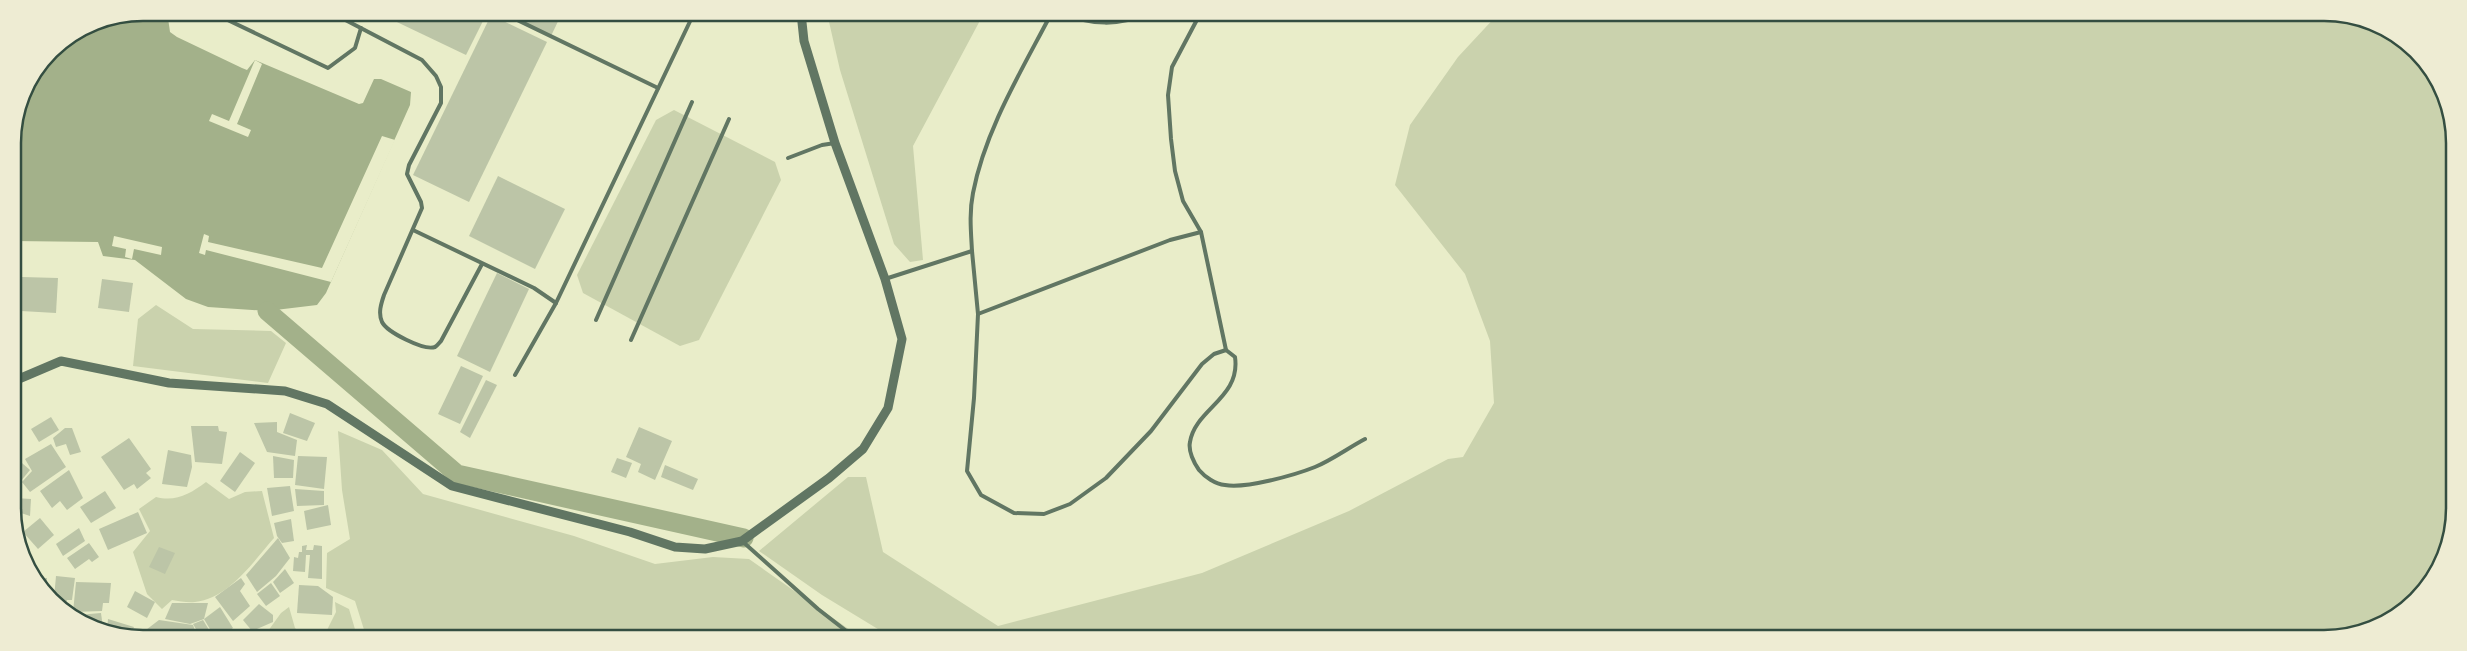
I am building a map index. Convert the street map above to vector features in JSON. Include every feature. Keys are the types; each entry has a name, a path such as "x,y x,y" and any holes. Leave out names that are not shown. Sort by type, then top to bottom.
{"street":[{"path":"21,378 61,361 169,382 285,391 327,404 452,486 630,532 675,548 705,549 742,541 829,478 863,449 888,408 902,339 885,279 834,143 804,41 803,21"}],"lane":[{"path":"230,21 328,68 355,48 360,28"},
{"path":"347,21 422,60 436,76 441,87 440,103 409,165 407,174 422,202 413,230 380,308 382,321 389,332 425,347 435,347 441,341 482,264"},
{"path":"520,21 658,88"},
{"path":"515,375 556,303 690,21"},
{"path":"1048,21 1002,109 988,143 973,192 970,217 978,314 974,398 967,471 981,495 1014,512 1044,514 1070,504 1106,478 1151,431 1202,364 1214,354 1226,350"},
{"path":"1100,21 1115,21"},
{"path":"1196,21 1172,67 1168,95 1175,171 1183,202 1201,232 1226,350 1236,357 1237,371 1229,388 1197,426 1190,442 1194,463 1205,477 1225,485 1260,483 1315,467 1365,439"},
{"path":"596,320 692,102"},
{"path":"631,340 729,119"},
{"path":"788,158 822,144 834,143"},
{"path":"413,230 534,288 556,303"},
{"path":"978,314 1170,240 1201,232"},
{"path":"885,279 972,251"},
{"path":"742,541 818,609 845,630"}],"shaded area":[{"path":"168,21 170,32 177,37 242,68 247,70 255,60 359,104 363,103 374,79 381,79 411,92 410,105 326,293 317,305 267,311 208,307 186,299 135,260 103,256 98,242 22,241 22,127 25,111 34,89 46,69 69,46 89,34 111,25 127,22"},
{"path":"829,21 980,21 913,146 923,260 910,262 894,244 840,70"},
{"path":"1491,21 2324,21 2340,22 2378,34 2398,46 2421,69 2436,96 2445,127 2446,508 2445,524 2439,547 2429,569 2416,588 2398,605 2363,623 2332,629 879,630 822,595 759,551 848,477 866,477 883,552 998,626 1202,573 1349,511 1448,459 1463,457 1494,403 1490,341 1465,274 1395,185 1410,125 1458,57"},
{"path":"674,110 775,162 781,180 699,340 680,346 583,293 577,275 656,120"},
{"path":"156,305 193,329 271,331 286,343 268,383 133,366 138,319"},
{"path":"338,431 382,450 423,494 574,536 655,564 713,557 749,559 850,630 364,630 355,601 326,588 327,553 350,539 342,490"},
{"path":"206,482 229,499 245,492 262,491 274,538 249,568 219,594 195,602 172,600 162,609 147,594 133,552 150,531 139,509 156,497 176,498"},
{"path":"335,602 349,609 355,630 327,630 336,612"},
{"path":"289,607 297,630 269,630 281,613"}],"pier":[{"path":"255,60 262,64 237,124 251,130 248,137 209,121 212,114 229,121"},
{"path":"382,136 395,140 331,282 206,250 205,255 199,253 204,234 209,236 208,242 322,268"},
{"path":"114,236 162,247 161,255 134,249 132,259 125,257 126,249 112,246"}],"building":[{"path":"395,21 483,21 466,55"},
{"path":"488,21 503,21 547,42 469,202 413,175"},
{"path":"520,21 558,21 551,36"},
{"path":"498,176 565,209 535,269 469,236"},
{"path":"497,273 529,289 490,372 457,356"},
{"path":"22,277 58,278 56,313 22,311"},
{"path":"102,279 133,283 129,312 98,308"},
{"path":"461,366 483,376 460,424 438,414"},
{"path":"486,380 497,385 470,438 460,432"},
{"path":"290,413 315,423 307,441 283,433"},
{"path":"51,417 59,430 39,442 31,429"},
{"path":"277,422 277,432 297,440 295,456 267,452 254,423"},
{"path":"191,426 218,426 219,431 227,432 222,464 195,462"},
{"path":"639,427 672,441 655,480 638,472 641,464 626,457"},
{"path":"65,428 72,428 81,452 70,455 66,444 56,447 53,438"},
{"path":"129,438 151,469 146,473 151,478 137,489 134,484 124,490 101,457"},
{"path":"51,444 66,467 30,492 22,482 32,471 25,459"},
{"path":"168,450 191,455 192,467 187,487 162,484"},
{"path":"240,452 255,463 235,492 220,481"},
{"path":"273,456 294,460 293,478 274,478"},
{"path":"298,456 327,457 324,489 295,485"},
{"path":"617,458 632,463 626,478 611,472"},
{"path":"21,462 30,470 21,481"},
{"path":"665,465 698,479 693,490 661,477"},
{"path":"69,470 83,498 67,510 60,501 52,508 40,491"},
{"path":"290,486 294,511 272,516 267,488"},
{"path":"295,489 324,491 324,505 297,506"},
{"path":"105,491 116,508 91,523 80,507"},
{"path":"21,498 31,499 30,516 21,513"},
{"path":"328,505 331,525 307,530 304,511"},
{"path":"138,512 147,533 108,550 99,529"},
{"path":"40,518 54,535 38,549 24,531"},
{"path":"291,519 294,541 282,543 277,536 274,523"},
{"path":"79,528 85,541 63,556 56,544"},
{"path":"278,538 290,558 276,576 257,592 246,575"},
{"path":"89,543 99,557 92,562 89,559 75,569 67,558"},
{"path":"307,545 306,550 313,550 314,545 322,546 322,579 308,578 310,555 306,555 305,572 293,571 294,557 298,558 299,552 302,552 302,546"},
{"path":"159,547 175,553 165,574 149,567"},
{"path":"285,569 294,583 280,593 273,582"},
{"path":"56,576 75,578 72,600 67,600 66,603 55,591"},
{"path":"241,578 245,584 240,591 250,606 233,621 215,597"},
{"path":"76,582 111,583 109,603 103,603 102,611 80,612 73,608"},
{"path":"271,583 280,596 266,606 257,594"},
{"path":"299,585 318,586 333,597 332,615 297,613"},
{"path":"135,591 155,602 147,618 127,607"},
{"path":"172,603 208,603 204,619 190,624 165,619"},
{"path":"259,604 273,615 273,622 254,630 251,630 243,620"},
{"path":"220,607 233,628 231,630 210,630 204,619"},
{"path":"101,613 102,622 89,617 85,614"},
{"path":"108,619 134,627 133,629 127,629 108,624"},
{"path":"159,620 193,625 195,630 146,630"},
{"path":"203,620 209,630 196,630 193,624"}],"waterway":[{"path":"267,311 457,474 744,538"}]}
